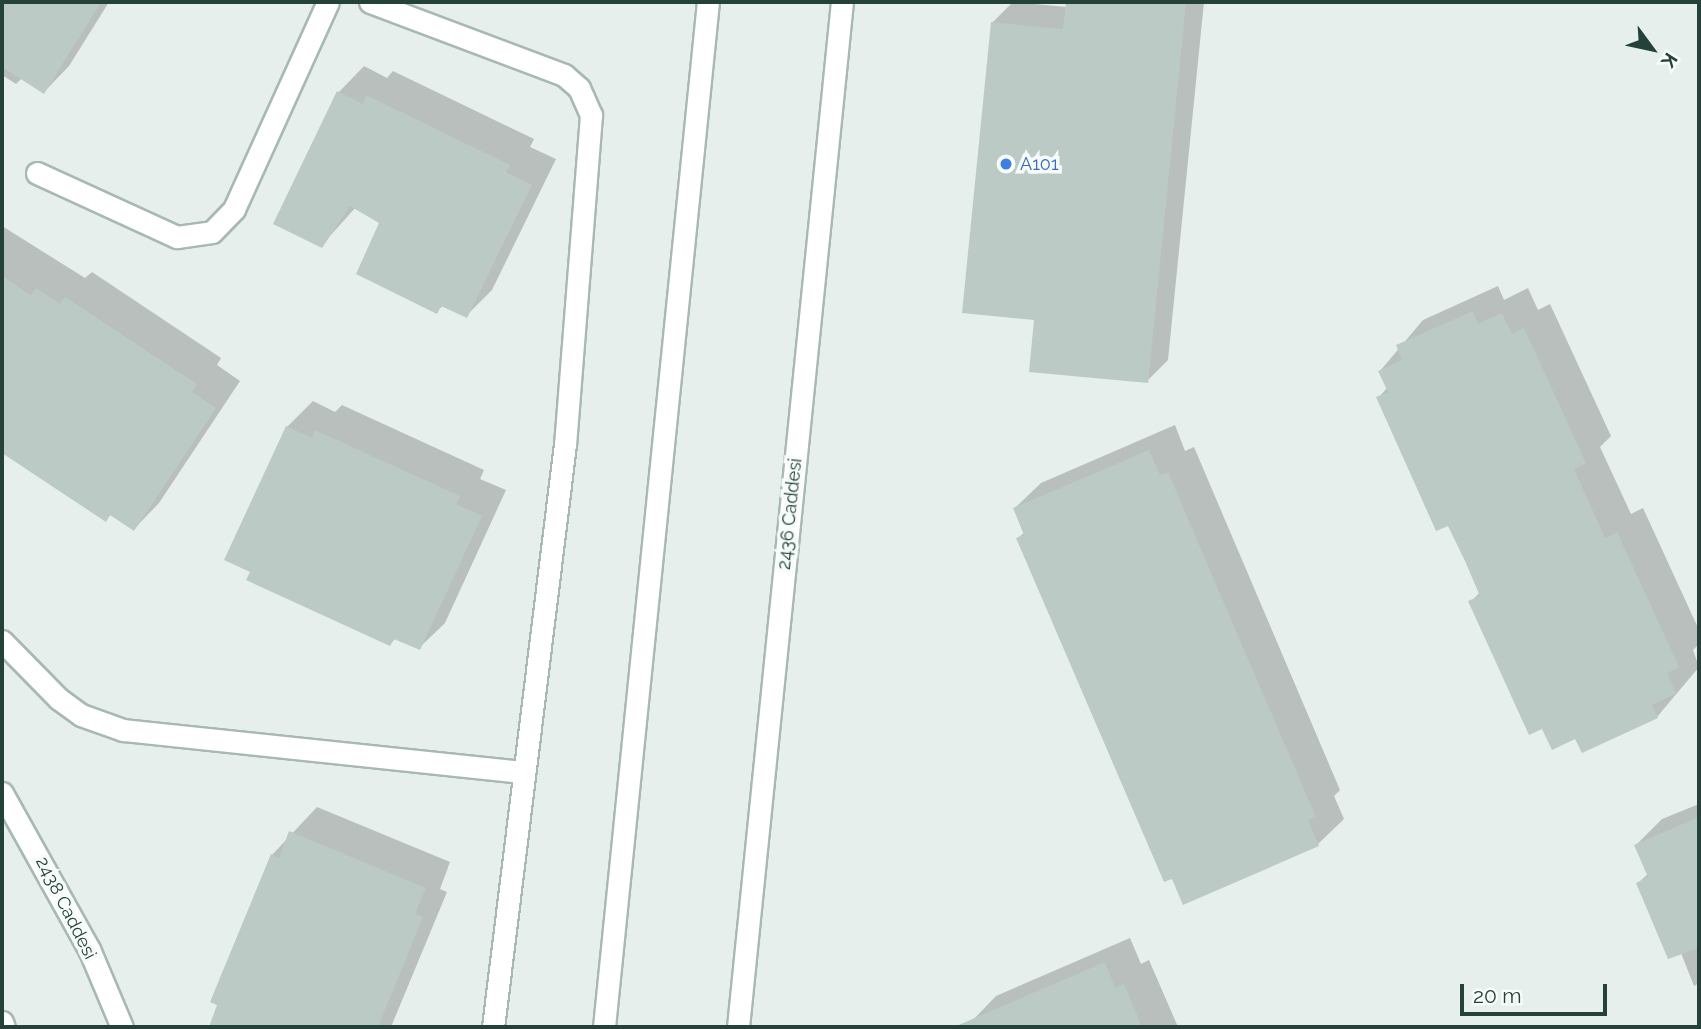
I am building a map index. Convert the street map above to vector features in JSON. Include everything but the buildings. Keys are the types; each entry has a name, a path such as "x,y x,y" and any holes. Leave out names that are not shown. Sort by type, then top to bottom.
{"street":[{"path":"37,173 177,237 212,232 234,209 328,2"},
{"path":"370,2 564,75 579,88 591,115 565,444 493,1027"},
{"path":"604,1027 708,2"},
{"name":"2436 Caddesi","path":"738,1027 842,2"},
{"path":"2,641 58,699 81,715 123,730 524,772"},
{"name":"2438 Caddesi","path":"2,793 83,938 122,1027"},
{"path":"2,1022 4,1027"}],"place":[{"name":"A101","path":"1006,164"}]}
